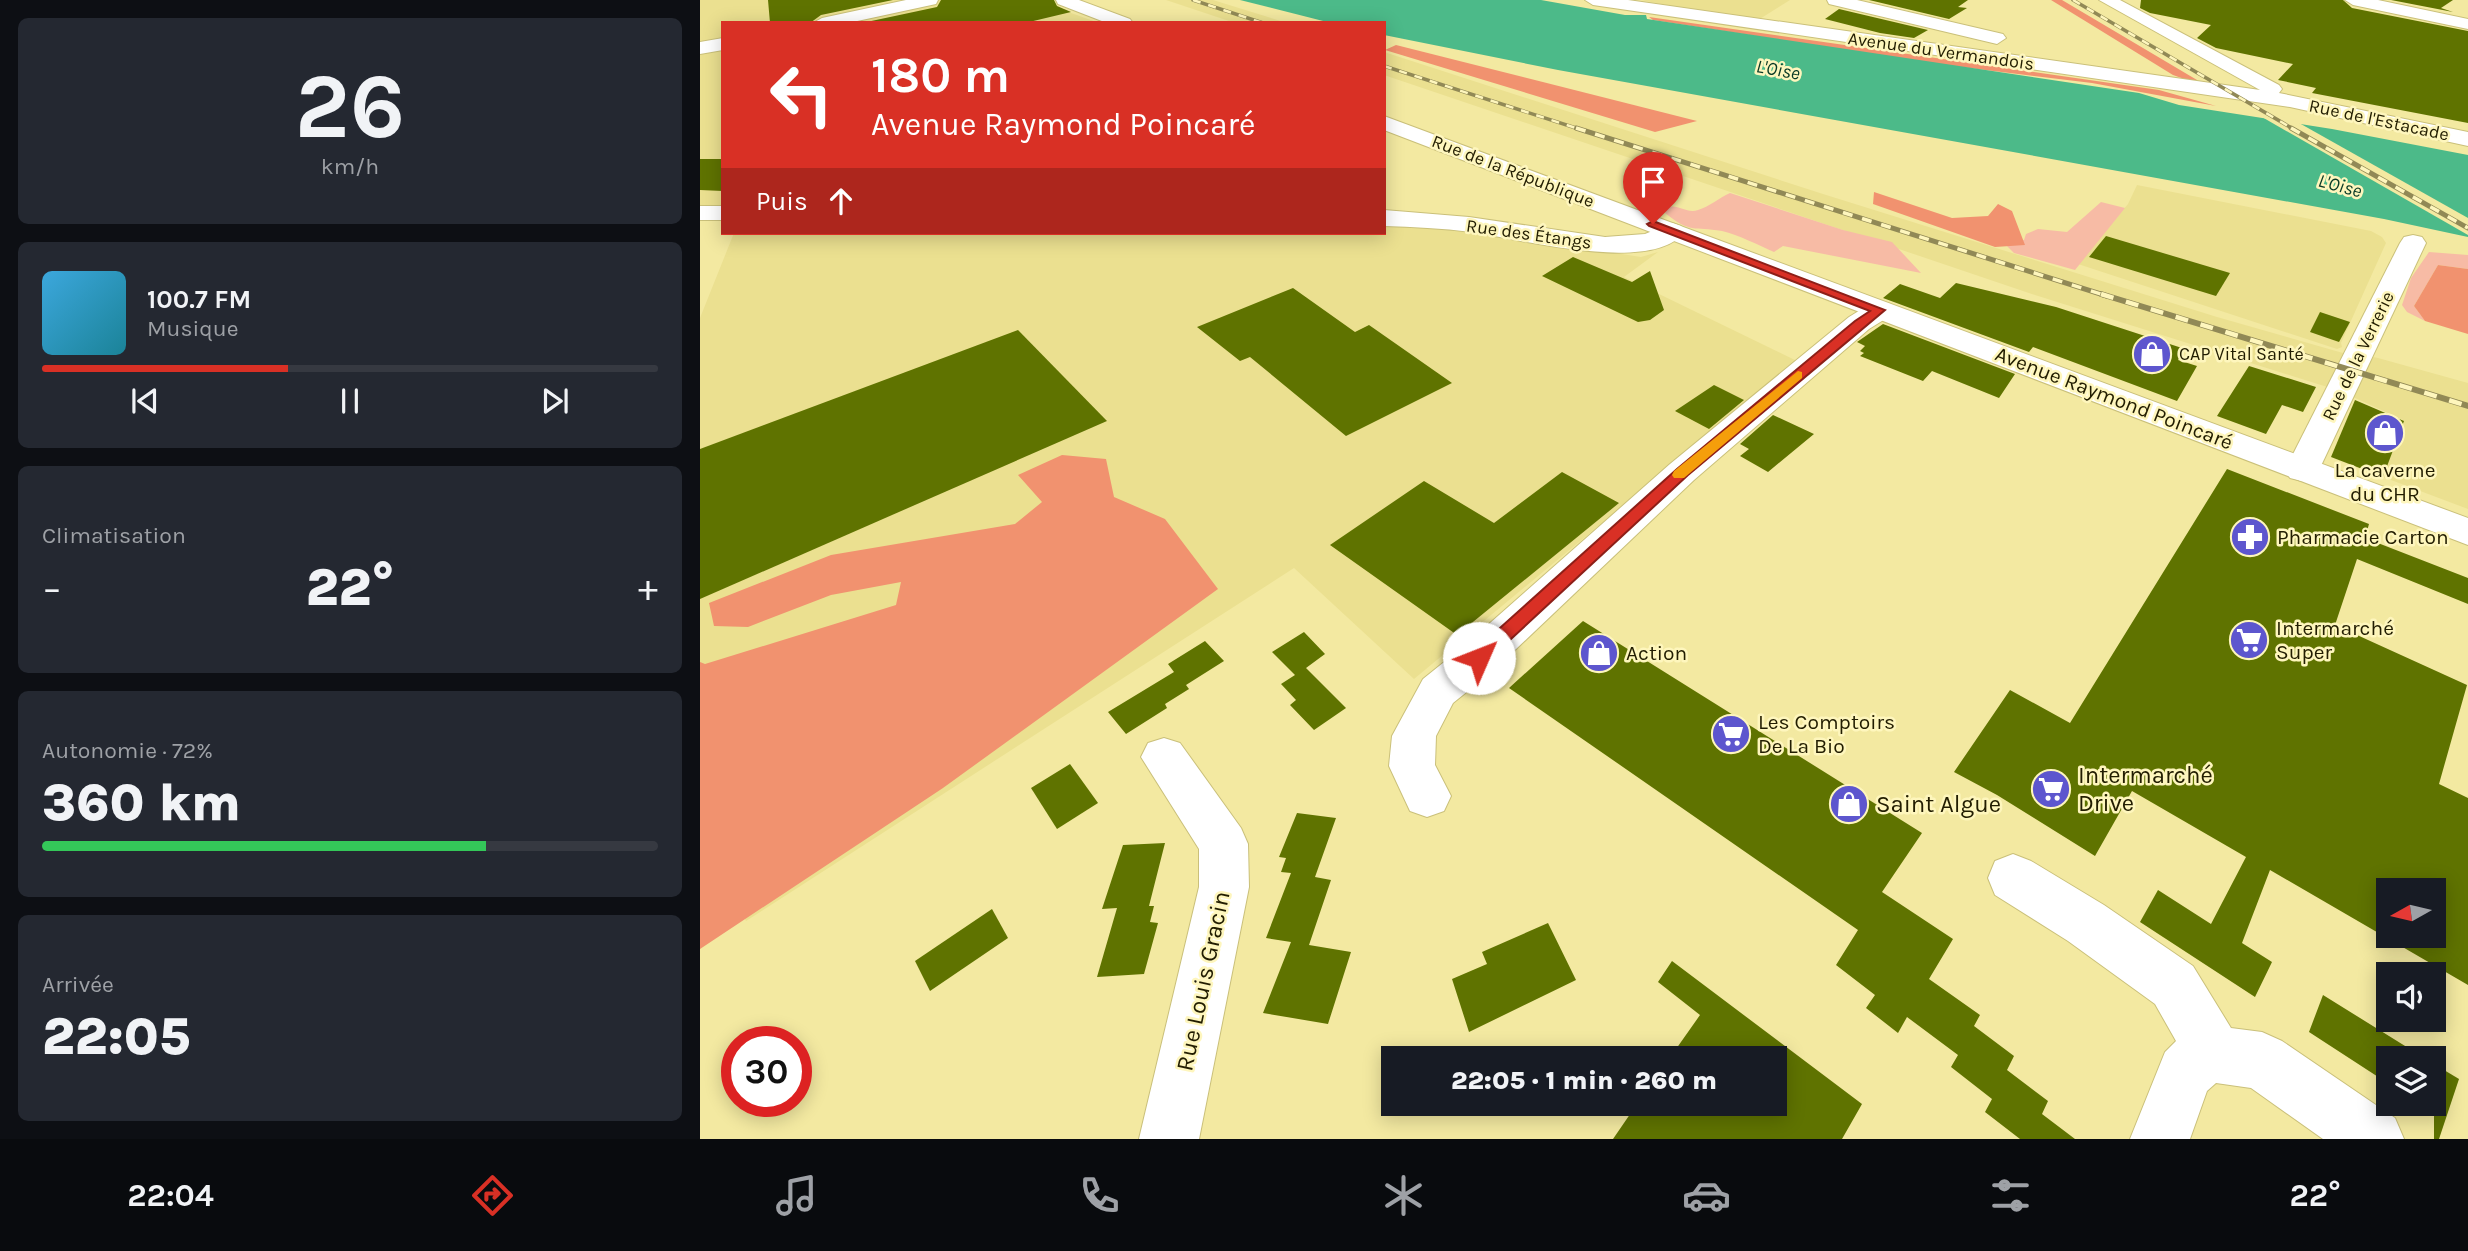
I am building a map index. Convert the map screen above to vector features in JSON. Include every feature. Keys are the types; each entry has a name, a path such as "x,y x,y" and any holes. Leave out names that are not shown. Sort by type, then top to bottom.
{"street":[{"path":"831,21 930,0"},
{"path":"1064,0 1119,21"},
{"name":"Avenue du Vermandois","path":"1593,0 1928,51 2074,69 2290,101"},
{"path":"1835,0 2071,55 2074,69"},
{"path":"2107,0 2290,101"},
{"path":"2353,0 2468,24"},
{"path":"1760,26 1787,6"},
{"path":"700,48 721,44"},
{"name":"Rue de l'Estacade","path":"2290,101 2468,139"},
{"name":"Rue de la République","path":"1386,123 1760,265"},
{"path":"700,213 721,213"},
{"name":"Rue des Étangs","path":"1386,218 1478,225 1581,244 1621,245 1656,241 1672,232"},
{"name":"Rue de la Verrerie","path":"2302,470 2413,243"},
{"name":"Avenue Raymond Poincaré","path":"1760,265 2468,532"},
{"path":"1427,796 1412,766 1414,736 1437,691 1479,658 1682,472 1859,323 1880,310"},
{"name":"Rue Louis Gracin","path":"1164,757 1224,844 1224,887 1169,1139"},
{"path":"2013,878 2087,923 2174,985 2215,1054"},
{"path":"2160,1139 2185,1072 2202,1056 2215,1054 2262,1061 2374,1139"}],"shaded area":[{"path":"700,0 1035,0 1093,21 721,21 721,217 700,217"},
{"path":"1166,0 1213,0 1281,21 1229,21"},
{"path":"1641,0 1790,0 1755,22"},
{"path":"2051,0 2062,0 2197,80 2173,75"},
{"path":"1649,17 2159,90 2216,106 2092,83 1929,63 1653,20"},
{"path":"1396,45 1697,121 1655,132 1386,50"},
{"path":"1386,53 1823,194 2217,317 2357,357 2358,354 2378,358 2468,383 2468,509 2383,477 2403,420 2340,391 2035,295 1386,76"},
{"path":"2137,185 2371,231 2382,237 2386,243 2341,343 2342,347 2337,349 2078,264 2128,204"},
{"path":"1874,192 1952,218 1988,216 1998,204 2012,211 2025,245 1995,247 1873,204"},
{"path":"1730,193 1843,230 1892,242 1921,273 1783,246 1774,252 1722,231 1687,227 1665,213 1668,207 1672,206 1690,211 1698,210"},
{"path":"2101,202 2125,208 2075,270 2014,253 2007,246 2010,241 2024,240 2026,234 2038,229 2067,232"},
{"path":"1386,221 1416,222 1641,257 1658,252 1624,277 1797,361 1414,679 1294,568 746,921 700,836 700,318 733,235 1386,235"},
{"path":"2429,252 2468,255 2468,269 2438,265 2414,306 2425,321 2407,312 2402,305 2411,278"},
{"path":"2438,265 2468,269 2468,334 2425,321 2414,306"},
{"path":"1062,455 1106,459 1114,497 1165,519 1218,589 943,788 700,949 700,662 705,664 896,605 901,582 831,595 748,627 714,626 709,603 831,555 1015,524 1042,502 1018,475"}],"water":[{"name":"L'Oise","path":"1240,0 1541,0 1625,15 1646,15 1647,19 2139,93 2179,105 2332,129 2468,155 2468,237 2384,219 1558,70 1386,35 1386,21 1323,21"}],"pier":[{"path":"2255,113 2292,119 2468,218 2468,235"}],"building":[{"path":"768,0 893,0 821,15 813,21 770,21"},
{"path":"941,0 1054,0 1057,6 1071,12 1033,21 871,21 937,7"},
{"path":"1869,0 1968,0 1958,7 1967,8 1949,19"},
{"path":"2141,0 2343,0 2352,8 2468,31 2468,123 2312,93 2316,88 2278,80 2293,64 2216,48 2197,38 2211,25 2150,13 2140,8"},
{"path":"2391,0 2453,0 2441,8 2453,12"},
{"path":"1839,9 1928,30 1914,38 1880,33 1825,19"},
{"path":"700,159 721,159 721,191 700,190"},
{"path":"2106,236 2230,273 2216,296 2089,257"},
{"path":"1573,257 1632,282 1650,271 1664,310 1650,320 1638,322 1542,276"},
{"path":"1956,283 2056,307 2185,349 2178,360 2197,366 2177,401 2033,347 2029,352 1883,298 1900,284 1940,298"},
{"path":"1293,288 1355,332 1369,325 1452,383 1346,436 1250,357 1240,361 1197,327"},
{"path":"2320,312 2350,322 2339,342 2310,332"},
{"path":"1883,324 2015,374 1999,398 1932,371 1923,381 1860,356 1864,353 1860,351 1865,346 1857,342"},
{"path":"1018,330 1107,421 700,599 700,449"},
{"path":"2249,366 2316,387 2303,412 2282,405 2266,434 2217,416"},
{"path":"1714,385 1744,400 1709,429 1675,411"},
{"path":"2355,400 2404,421 2383,477 2331,457"},
{"path":"1773,415 1814,434 1768,472 1740,456 1749,449 1740,444"},
{"path":"2227,469 2369,524 2365,538 2468,578 2468,604 2357,559 2335,625 2467,685 2439,784 2468,798 2468,985 2446,972 2446,962 2428,962 2404,948 2446,948 2446,878 2376,878 2376,932 2270,870 2242,943 2272,962 2255,997 2140,922 2158,890 2211,924 2246,857 2132,791 2095,856 1997,795 1954,772 2010,690 2070,723"},
{"path":"1562,472 1619,503 1457,635 1330,545 1424,481 1494,523"},
{"path":"1583,621 1922,833 1882,892 1953,939 1929,979 1980,1015 1974,1026 2014,1056 2007,1070 2048,1101 2042,1114 2075,1139 2020,1139 1985,1112 1992,1099 1951,1067 1958,1055 1907,1017 1898,1033 1866,1008 1875,995 1836,965 1858,930 1509,688"},
{"path":"1304,632 1325,654 1306,668 1346,708 1314,730 1290,705 1296,700 1281,684 1295,675 1272,652"},
{"path":"1205,641 1224,661 1186,685 1189,689 1165,704 1167,708 1126,734 1108,712 1174,672 1168,664"},
{"path":"1070,764 1098,803 1057,829 1031,788"},
{"path":"1297,813 1336,818 1315,877 1331,880 1309,945 1351,952 1328,1024 1263,1013 1291,942 1266,938 1291,873 1281,872 1286,858 1279,857"},
{"path":"1165,843 1149,906 1154,906 1150,922 1158,923 1144,974 1097,977 1117,908 1102,909 1123,845"},
{"path":"992,909 1008,938 930,991 915,961"},
{"path":"1548,923 1576,980 1469,1032 1452,979 1487,964 1482,952"},
{"path":"1672,961 1785,1046 1678,1046 1700,1015 1658,982"},
{"path":"2323,995 2376,1028 2376,1032 2383,1032 2405,1046 2376,1046 2376,1076 2309,1032"},
{"path":"1787,1048 1862,1104 1842,1139 1613,1139 1629,1116 1787,1116"},
{"path":"2446,1071 2459,1079 2439,1139 2434,1139 2434,1116 2446,1116"}],"railway":[{"path":"1193,0 1257,21"},
{"path":"2073,0 2295,130"},
{"path":"1386,67 1582,130"},
{"path":"1576,128 2107,296"},
{"path":"2291,128 2468,228"},
{"path":"2101,294 2468,406"}],"slow traffic":[{"path":"1679,475 1798,375"}],"place":[{"name":"CAP Vital Santé","path":"2152,354"},
{"name":"La caverne du CHR","path":"2385,433"},
{"name":"Pharmacie Carton","path":"2250,537"},
{"name":"Intermarché Super","path":"2249,640"},
{"name":"Action","path":"1599,653"},
{"name":"Les Comptoirs De La Bio","path":"1731,734"},
{"name":"Intermarché Drive","path":"2051,789"},
{"name":"Saint Algue","path":"1849,804"}],"route":[{"path":"1479,658 1682,472 1859,323 1880,310 1653,224"}]}
